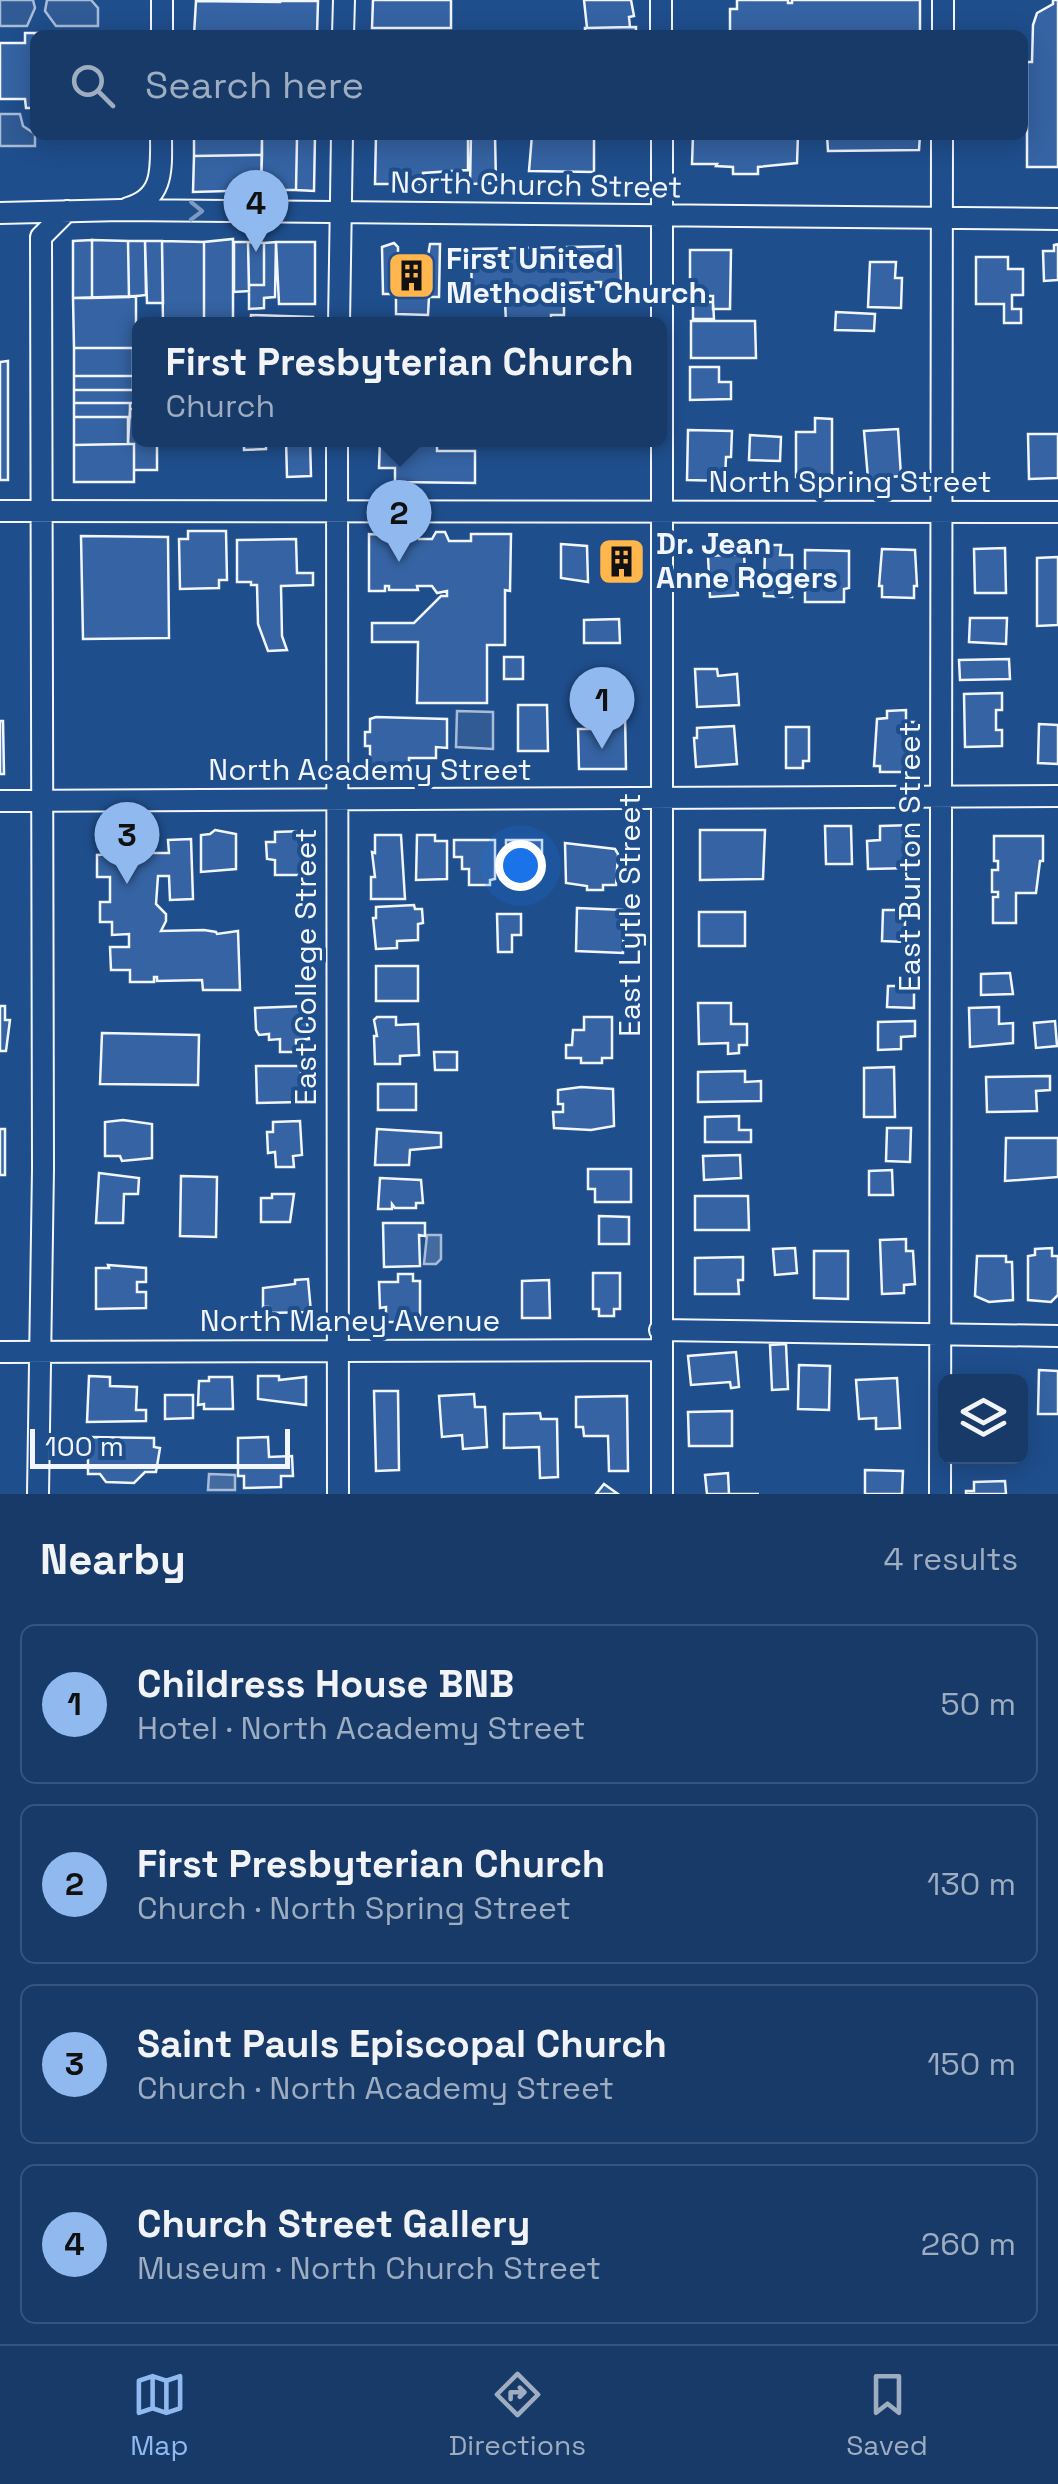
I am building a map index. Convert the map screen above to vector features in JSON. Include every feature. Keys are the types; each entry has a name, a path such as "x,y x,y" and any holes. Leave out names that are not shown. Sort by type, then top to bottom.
{"street":[{"path":"162,0 162,30"},
{"path":"343,30 344,0"},
{"path":"661,0 661,30"},
{"path":"943,0 943,30"},
{"path":"122,210 149,199 157,188 162,170 162,140"},
{"path":"339,317 342,140"},
{"name":"East Lytle Street","path":"661,317 662,140"},
{"name":"East Burton Street","path":"940,1494 942,140"},
{"name":"North Church Street","path":"7,213 122,210 1058,219"},
{"path":"38,1494 42,237 67,211"},
{"path":"7,213 42,237"},
{"name":"East College Street","path":"337,447 338,1494"},
{"name":"East Lytle Street","path":"660,447 662,1494"},
{"name":"North Spring Street","path":"0,510 1058,512"},
{"name":"North Academy Street","path":"0,802 1058,796"},
{"name":"North Maney Avenue","path":"0,1352 337,1351 942,1334 1058,1336"}],"shaded area":[{"path":"0,0 33,0 35,8 27,26 0,26"},
{"path":"47,0 91,0 98,8 98,26 56,26 45,11"},
{"path":"0,114 20,114 35,146 0,146"},
{"path":"457,711 493,712 493,749 456,747"},
{"path":"427,1235 441,1235 441,1259 436,1264 424,1264"},
{"path":"209,1474 235,1475 235,1490 208,1490"}],"building":[{"path":"280,0 280,2 196,1"},
{"path":"373,0 451,0 451,28 372,28"},
{"path":"584,0 631,0 634,16 629,17 630,27 587,28"},
{"path":"737,0 920,0 920,30 730,30 730,9 737,9"},
{"path":"1053,0 1058,0 1058,167 1027,167 1028,62 1032,62 1033,25 1037,13 1053,4"},
{"path":"196,1 318,1 317,30 194,30"},
{"path":"636,27 636,30 585,30"},
{"path":"25,33 30,33 30,108 26,108 25,99 0,99 0,43 25,43"},
{"path":"194,140 262,140 262,155 194,156"},
{"path":"262,140 297,140 296,190 261,190"},
{"path":"297,140 315,140 314,191 296,190"},
{"path":"376,140 468,140 468,170 423,173 423,184 375,184"},
{"path":"471,140 495,140 496,183 470,184"},
{"path":"532,140 594,140 594,172 529,171"},
{"path":"693,140 798,140 797,163 758,167 758,174 733,174 733,167 717,164 692,164"},
{"path":"827,140 920,140 919,150 828,151"},
{"path":"262,155 261,190 193,192 194,156"},
{"path":"233,239 233,317 204,317 204,242"},
{"path":"92,240 92,298 73,298 73,241"},
{"path":"92,240 128,241 129,297 92,298"},
{"path":"128,241 145,241 146,295 129,297"},
{"path":"145,241 162,241 163,303 147,303"},
{"path":"162,241 204,242 204,317 163,317"},
{"path":"234,242 248,242 249,291 234,292"},
{"path":"248,242 264,243 264,285 249,285"},
{"path":"276,242 275,297 264,298 264,308 249,309 249,285 264,285 264,243"},
{"path":"276,242 315,242 315,304 279,304"},
{"name":"First United Methodist Church","path":"394,243 398,256 428,256 430,244 440,244 439,297 429,297 428,315 396,314 396,294 383,294 382,247"},
{"path":"1058,244 1058,280 1044,281 1043,251 1054,251"},
{"path":"620,246 621,286 564,283 564,315 506,317 505,299 472,300 471,249"},
{"path":"690,250 731,250 730,309 713,309 713,296 690,296"},
{"path":"976,257 1008,257 1008,269 1023,269 1023,295 1012,295 1012,309 1021,309 1021,323 1004,323 1004,304 976,304"},
{"path":"870,262 896,262 895,278 902,278 901,308 868,307"},
{"path":"136,296 132,348 74,348 73,298"},
{"path":"693,302 713,302 714,319 693,319"},
{"path":"836,312 875,314 874,331 835,330"},
{"path":"691,321 755,321 756,358 691,358"},
{"path":"74,348 132,348 132,376 74,376"},
{"path":"8,361 8,480 0,480 0,362"},
{"path":"690,367 719,367 719,382 731,382 731,399 690,400"},
{"path":"74,376 132,376 132,390 74,390"},
{"path":"74,390 132,390 132,403 74,403"},
{"path":"74,403 130,403 130,417 74,417"},
{"path":"130,409 132,409 132,444 128,444"},
{"path":"74,417 128,417 128,444 74,445"},
{"path":"815,418 832,419 832,478 796,477 796,432 815,432"},
{"path":"898,429 901,476 868,479 864,431"},
{"path":"688,430 732,431 725,481 687,480"},
{"path":"1028,434 1058,434 1058,478 1029,479"},
{"path":"750,435 781,437 780,461 749,460"},
{"path":"132,444 134,482 74,482 74,445"},
{"path":"134,447 157,447 157,470 134,470"},
{"path":"286,447 310,447 311,476 287,477"},
{"path":"380,447 475,451 475,483 395,482 395,468 379,468"},
{"path":"188,531 226,531 227,580 219,580 219,588 180,589 179,539 188,539"},
{"path":"436,532 445,532 449,541 471,541 471,534 511,534 505,645 487,645 487,703 417,703 418,642 372,642 372,623 414,623 441,596 447,596 447,591 437,593 432,586 389,590 385,586 385,591 369,591 369,534 385,535 385,539 389,535 417,535 419,539 432,539"},
{"path":"81,536 168,537 169,638 83,639"},
{"path":"296,539 297,573 313,573 313,585 281,586 282,636 287,650 268,651 258,624 257,585 237,582 237,540"},
{"path":"561,544 587,546 588,582 561,578"},
{"name":"Dr. Jean Anne Rogers","path":"608,545 635,545 634,577 607,581"},
{"path":"765,545 781,545 780,555 792,555 792,597 764,596"},
{"path":"1005,548 1006,593 975,593 974,549"},
{"path":"882,549 915,550 914,598 882,597"},
{"path":"805,550 849,551 849,588 844,589 844,602 805,602"},
{"path":"744,554 746,589 737,589 738,595 710,597 708,556"},
{"path":"1058,557 1058,625 1037,626 1037,558"},
{"path":"970,618 1007,618 1006,644 969,642"},
{"path":"619,619 620,643 584,643 584,620"},
{"path":"504,657 523,657 523,679 504,679"},
{"path":"1009,659 1010,679 960,680 959,660"},
{"path":"695,669 717,669 718,676 737,674 739,705 697,707"},
{"path":"1002,693 1002,710 996,710 996,730 1002,730 1002,746 965,747 964,694"},
{"path":"518,705 547,705 548,751 518,751"},
{"path":"906,710 906,722 915,722 916,767 911,767 911,772 880,772 880,766 874,766 877,719 887,718 887,711"},
{"path":"597,714 625,714 626,769 579,769 578,729 597,729"},
{"path":"370,719 447,719 447,748 436,747 436,758 409,758 409,767 370,767 365,732 370,732"},
{"path":"3,721 4,774 0,774"},
{"path":"1039,724 1058,725 1058,764 1038,763"},
{"path":"734,726 737,764 696,767 697,728"},
{"path":"786,727 809,727 809,761 803,761 803,768 786,768"},
{"path":"913,825 914,868 868,869 867,841 880,840 880,826"},
{"path":"825,826 851,826 852,864 826,864"},
{"path":"140,828 150,837 153,853 169,853 168,840 191,839 193,899 170,900 169,876 158,876 156,904 166,914 161,931 238,931 240,990 203,990 202,980 157,981 154,977 154,982 130,982 130,970 111,970 110,947 129,947 129,934 112,935 112,922 100,922 100,902 110,902 110,877 97,877 97,855 113,854 114,839 125,829"},
{"path":"215,830 236,834 236,869 201,872 201,835"},
{"path":"700,830 765,830 763,879 700,880"},
{"path":"304,831 304,875 275,875 275,860 267,859 266,842 275,842 275,832"},
{"path":"375,835 401,835 405,899 371,899"},
{"path":"417,835 435,835 435,841 447,841 447,879 416,880"},
{"path":"994,836 1043,836 1043,861 1036,893 1016,893 1016,923 993,923 993,897 998,897 998,892 992,892 992,870 998,870"},
{"path":"454,840 495,840 495,879 490,880 490,885 469,885 469,869 462,869 462,857 454,857"},
{"path":"506,840 542,840 542,872 506,871"},
{"path":"565,843 615,849 616,885 587,890 587,886 566,883"},
{"path":"414,905 415,909 422,909 418,940 397,941 397,948 376,949 376,907"},
{"path":"577,908 624,910 623,953 576,951"},
{"path":"883,910 905,910 905,942 882,941"},
{"path":"699,912 745,912 745,946 699,946"},
{"path":"497,914 521,914 521,935 512,935 512,952 498,952"},
{"path":"376,966 418,966 418,1001 376,1001"},
{"path":"1010,973 1013,994 981,995 981,974"},
{"path":"888,986 914,986 914,1008 887,1007"},
{"path":"698,1003 731,1003 731,1024 747,1024 747,1045 739,1045 739,1053 728,1054 728,1043 699,1044"},
{"path":"0,1006 5,1006 5,1020 10,1020 6,1051 0,1051"},
{"path":"305,1006 309,1039 296,1040 296,1052 280,1052 280,1039 269,1040 269,1034 259,1035 256,1030 255,1008"},
{"path":"999,1007 999,1024 1013,1023 1013,1043 970,1047 969,1008"},
{"path":"377,1017 396,1017 396,1025 418,1024 419,1055 400,1056 400,1064 375,1064"},
{"path":"584,1017 612,1017 612,1058 602,1058 602,1063 581,1063 581,1058 566,1058 566,1045 572,1045 573,1030 584,1030"},
{"path":"915,1021 915,1036 901,1037 901,1049 878,1050 878,1022"},
{"path":"1055,1021 1057,1046 1036,1048 1034,1023"},
{"path":"102,1033 199,1035 198,1085 100,1084"},
{"path":"434,1052 457,1052 457,1070 435,1070"},
{"path":"256,1066 301,1066 301,1102 257,1103"},
{"path":"894,1067 895,1117 864,1117 864,1068"},
{"path":"745,1071 745,1082 761,1081 761,1101 698,1102 698,1072"},
{"path":"1050,1076 1050,1090 1036,1091 1037,1111 987,1112 986,1077"},
{"path":"378,1084 416,1084 416,1110 378,1110"},
{"path":"613,1089 614,1126 591,1130 554,1128 553,1112 563,1112 563,1104 558,1104 558,1090"},
{"path":"739,1116 739,1130 751,1130 751,1142 705,1142 705,1117"},
{"path":"300,1121 302,1155 293,1156 294,1167 276,1167 275,1152 268,1153 267,1132 273,1132 273,1122"},
{"path":"105,1122 152,1124 152,1158 122,1161 120,1156 105,1156"},
{"path":"887,1128 911,1128 910,1162 886,1161"},
{"path":"0,1129 5,1129 5,1175 0,1175"},
{"path":"377,1129 441,1133 441,1147 410,1150 409,1165 375,1165"},
{"path":"1006,1138 1058,1138 1058,1177 1005,1181"},
{"path":"740,1155 741,1178 704,1180 703,1156"},
{"path":"588,1169 631,1169 631,1202 595,1202 595,1189 588,1189"},
{"path":"892,1170 893,1195 869,1195 869,1171"},
{"path":"99,1173 139,1178 138,1194 124,1194 123,1223 96,1223"},
{"path":"181,1176 217,1177 216,1237 180,1236"},
{"path":"380,1178 421,1180 423,1203 416,1203 416,1208 395,1208 392,1204 392,1209 378,1209"},
{"path":"272,1194 294,1194 290,1222 261,1222 261,1198 272,1198"},
{"path":"695,1196 748,1196 749,1230 695,1230"},
{"path":"599,1216 629,1217 629,1244 599,1244"},
{"path":"383,1223 425,1223 425,1236 419,1235 420,1266 384,1267"},
{"path":"906,1239 906,1251 913,1251 915,1284 904,1285 904,1293 882,1294 880,1240"},
{"path":"795,1248 797,1273 775,1275 773,1249"},
{"path":"1052,1248 1052,1256 1058,1256 1058,1295 1051,1302 1028,1300 1028,1256 1035,1255 1035,1249"},
{"path":"814,1251 848,1251 848,1299 814,1298"},
{"path":"977,1256 1006,1256 1006,1262 1012,1262 1013,1300 989,1302 975,1296"},
{"path":"743,1257 739,1294 695,1294 695,1258"},
{"path":"108,1265 146,1268 146,1282 137,1282 137,1292 146,1292 146,1308 96,1309 96,1268 109,1268"},
{"path":"593,1273 620,1273 620,1309 614,1309 614,1316 599,1316 599,1309 593,1309"},
{"path":"398,1274 413,1274 413,1281 420,1281 420,1322 386,1322 386,1307 380,1308 379,1282 398,1282"},
{"path":"308,1279 311,1312 268,1313 268,1307 263,1307 263,1288"},
{"path":"549,1280 550,1318 522,1318 522,1281"},
{"path":"786,1344 788,1389 772,1390 770,1345"},
{"path":"736,1352 739,1387 731,1388 730,1382 691,1385 688,1356"},
{"path":"799,1365 830,1366 829,1410 798,1409"},
{"path":"1039,1370 1058,1371 1058,1414 1038,1414"},
{"path":"89,1376 110,1377 110,1386 137,1387 136,1410 146,1410 146,1421 87,1422"},
{"path":"258,1376 279,1376 279,1380 306,1377 306,1405 258,1399"},
{"path":"209,1377 232,1377 233,1409 204,1409 204,1404 198,1405 199,1381 209,1381"},
{"path":"897,1378 900,1428 876,1429 876,1418 859,1419 856,1380"},
{"path":"374,1391 398,1391 399,1470 376,1471"},
{"path":"474,1394 475,1407 485,1407 487,1447 463,1449 462,1435 442,1437 439,1396"},
{"path":"165,1395 193,1395 193,1418 165,1419"},
{"path":"627,1396 628,1471 609,1471 608,1436 584,1436 583,1427 576,1427 576,1397"},
{"path":"732,1411 732,1446 689,1446 688,1412"},
{"path":"540,1413 541,1419 557,1419 558,1477 540,1478 539,1447 504,1448 504,1414"},
{"path":"88,1437 154,1438 154,1447 160,1448 156,1472 145,1472 134,1483 106,1482 100,1474 88,1474"},
{"path":"268,1437 269,1457 292,1456 293,1476 281,1476 281,1487 244,1488 244,1476 238,1476 238,1438"},
{"path":"865,1470 903,1471 902,1494 865,1494"},
{"path":"728,1473 729,1494 707,1494 705,1475"},
{"path":"1005,1481 1006,1494 966,1494 974,1491 974,1482"},
{"path":"604,1484 618,1494 596,1494"}],"place":[{"name":"Church Street Gallery","path":"256,252"},
{"name":"First United Methodist Church","path":"411,276"},
{"name":"Dr. Jean Anne Rogers","path":"621,561"},
{"name":"First Presbyterian Church","path":"399,562"},
{"name":"Childress House BNB","path":"602,749"},
{"name":"Saint Pauls Episcopal Church","path":"127,884"}]}
